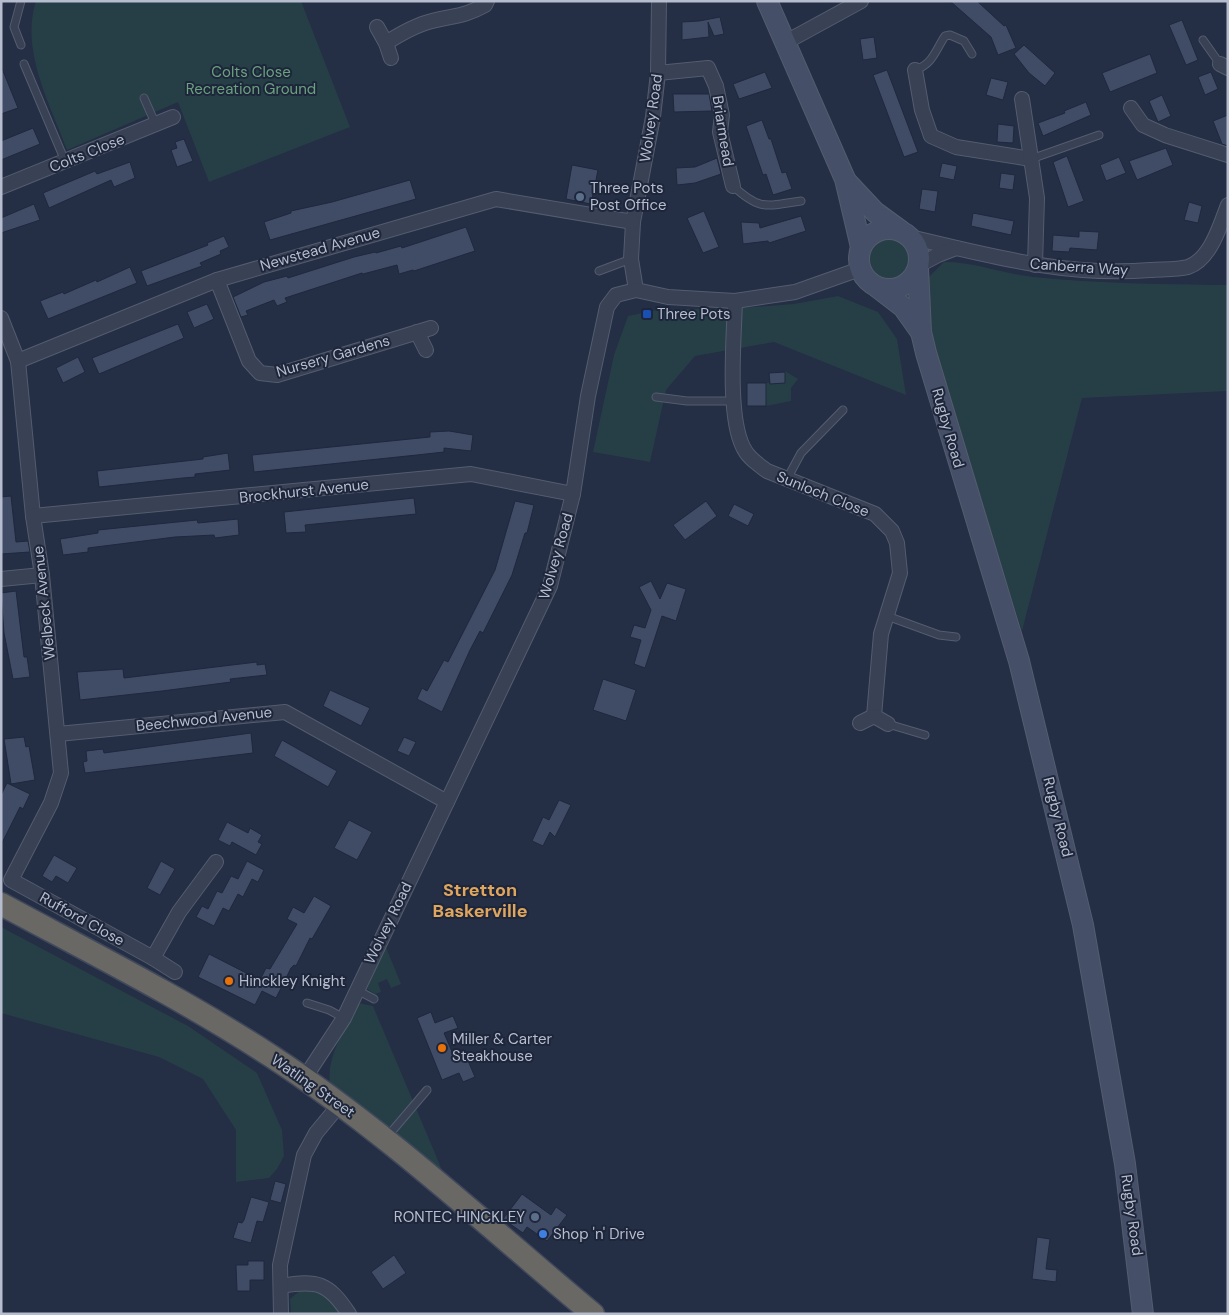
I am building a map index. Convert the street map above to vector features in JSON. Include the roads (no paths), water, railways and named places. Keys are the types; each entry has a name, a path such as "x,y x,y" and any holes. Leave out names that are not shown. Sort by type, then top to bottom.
{"highway":[{"name":"Watling Street","path":"1,904 145,981 271,1056 340,1104 385,1139 593,1314"}],"main road":[{"path":"767,1 845,179 861,247 860,269 867,280 877,287 887,290 907,284 919,267 919,250 906,234 875,212 845,179"},
{"path":"861,247 868,237 878,230 889,228 906,234"},
{"name":"Rugby Road","path":"919,267 921,332 968,499 1018,661 1083,925 1125,1164 1143,1314"},
{"name":"Rugby Road","path":"877,287 903,307 921,332"}],"street":[{"path":"386,43 404,32 432,21 466,15 485,5 487,1"},
{"name":"Wolvey Road","path":"304,1079 344,1018 550,586 573,494 578,449 607,307 616,295 636,290 631,259 633,222 653,117 658,73 659,1"},
{"path":"786,42 861,1"},
{"path":"377,27 386,43 390,58"},
{"name":"Briarmead","path":"658,73 708,68 716,86 722,115 720,132 733,186"},
{"path":"915,70 922,110 931,136 956,147 1031,159"},
{"path":"1022,99 1037,198 1035,265"},
{"path":"1131,108 1143,125 1165,135 1228,154"},
{"name":"Colts Close","path":"1,187 156,126 173,117"},
{"name":"Newstead Avenue","path":"18,361 217,280 496,199 633,222"},
{"name":"Canberra Way","path":"906,234 1014,262 1070,270 1127,272 1188,267 1204,255 1216,237 1228,205"},
{"path":"919,267 938,255 956,248"},
{"path":"636,290 668,297 735,300 795,292 860,269"},
{"name":"Nursery Gardens","path":"217,280 249,362 260,373 277,375 424,330 426,350"},
{"name":"Sunloch Close","path":"735,300 733,372 738,434 743,449 752,460 767,471 875,514 892,531 897,542 900,573 879,651 874,716"},
{"name":"Welbeck Avenue","path":"1,318 18,361 33,516 42,575 61,774 54,796 10,880"},
{"name":"Brockhurst Avenue","path":"33,516 471,474 573,494"},
{"path":"1,579 42,575"},
{"name":"Beechwood Avenue","path":"58,734 285,712 447,802"},
{"path":"860,723 874,716 888,724"},
{"path":"153,958 179,912 216,862"},
{"name":"Rufford Close","path":"10,880 153,958 175,972"},
{"path":"281,1314 280,1266 304,1154 316,1133 340,1104"},
{"path":"280,1286 307,1282 323,1287 338,1297 349,1314"}],"lane":[{"path":"21,1 14,27 21,45"},
{"path":"915,70 925,66 936,55 945,36 950,35 964,41 972,54"},
{"path":"1203,40 1224,66"},
{"path":"24,64 66,162"},
{"path":"144,98 156,126"},
{"path":"1031,159 1099,135"},
{"path":"733,186 749,201 765,206 800,201"},
{"path":"599,271 631,259"},
{"path":"656,397 735,401"},
{"path":"787,479 801,453 843,410"},
{"path":"887,616 939,635 956,637"},
{"path":"888,724 925,735"},
{"path":"357,989 374,999"},
{"path":"307,1003 329,1010 344,1018"},
{"path":"385,1139 427,1090"}],"place":[{"name":"Three Pots Post Office","path":"580,197"},
{"name":"Three Pots","path":"647,314"},
{"name":"Hinckley Knight","path":"229,981"},
{"name":"Miller & Carter Steakhouse","path":"442,1048"},
{"name":"RONTEC HINCKLEY","path":"535,1217"},
{"name":"Shop 'n' Drive","path":"543,1234"}],"district":[{"name":"Stretton Baskerville","path":"480,900"}],"park label":[{"name":"Colts Close Recreation Ground","path":"251,80"}]}
